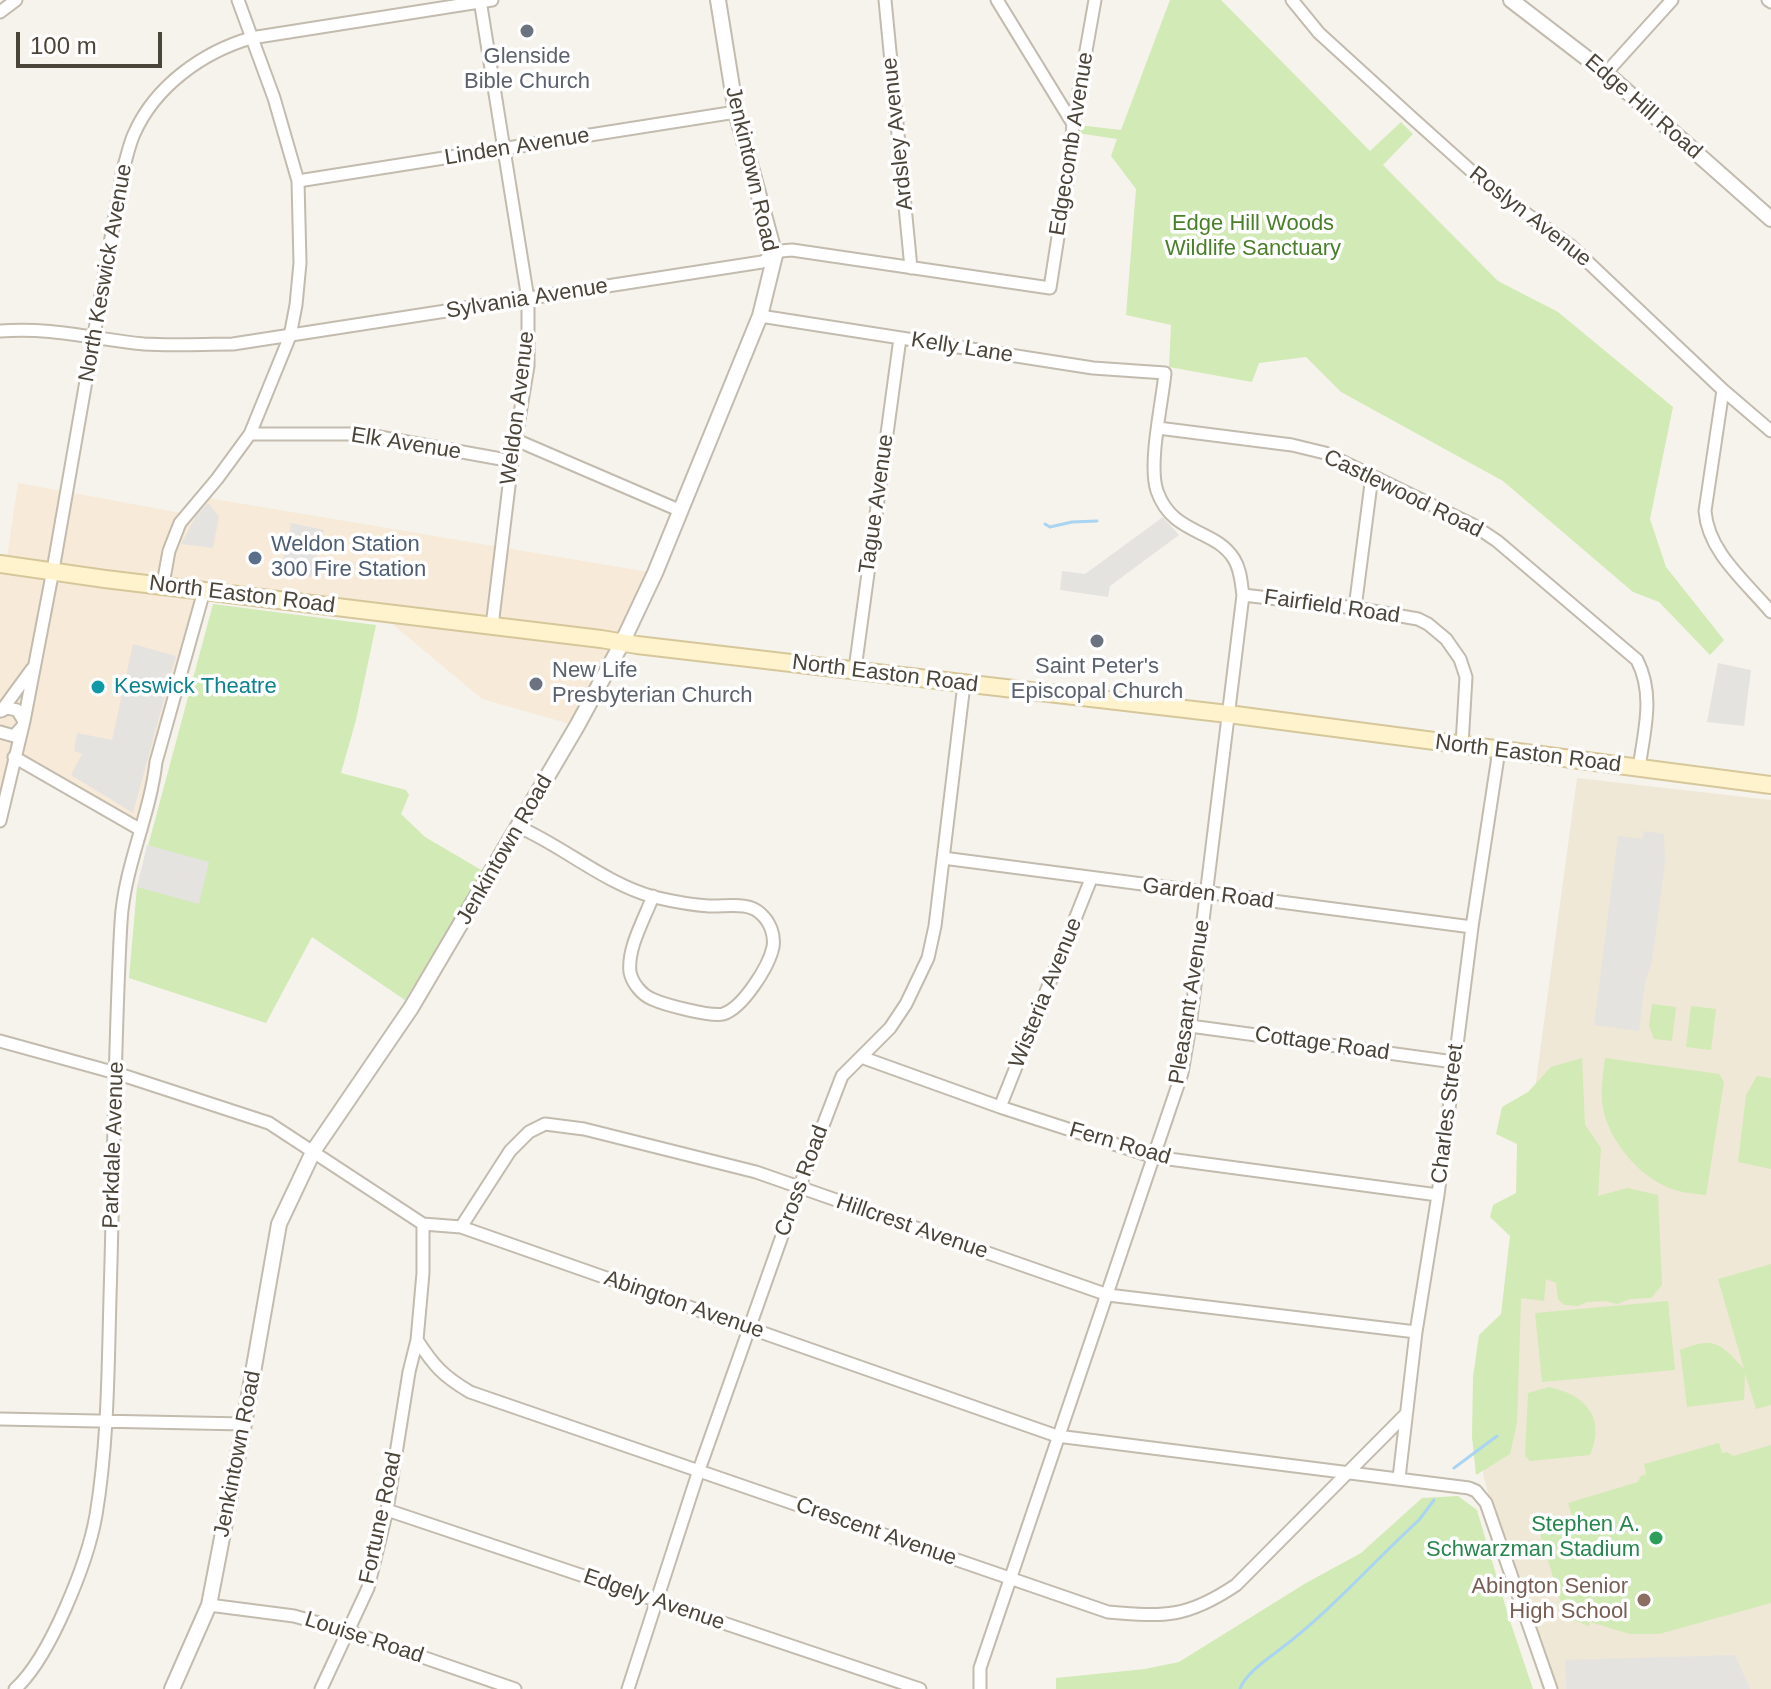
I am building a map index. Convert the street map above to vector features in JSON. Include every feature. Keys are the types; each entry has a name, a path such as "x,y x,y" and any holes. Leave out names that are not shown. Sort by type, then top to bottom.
{"main road":[{"name":"North Easton Road","path":"0,564 622,643 1228,714 1771,785"}],"street":[{"path":"0,12 16,0"},
{"path":"163,584 169,551 180,523 250,434 290,336 296,305 300,263 298,181 274,98 238,0"},
{"name":"Jenkintown Road","path":"172,1689 209,1605 279,1224 314,1150 411,1008 519,827 622,643 681,511 760,316 775,255 736,112 718,0"},
{"name":"Ardsley Avenue","path":"885,0 911,268"},
{"path":"997,0 1073,124"},
{"name":"Edgecomb Avenue","path":"1050,288 1073,124 1095,0"},
{"name":"Roslyn Avenue","path":"1292,0 1319,33 1410,116 1488,186 1571,246 1723,390 1771,431"},
{"name":"Edge Hill Road","path":"1511,0 1606,73 1771,219"},
{"path":"1606,73 1672,0"},
{"name":"North Keswick Avenue","path":"0,821 24,724 123,169 135,132 150,108 183,72 228,45 251,38 484,1"},
{"name":"Weldon Avenue","path":"484,1 528,299 528,366 512,461 492,626"},
{"name":"Linden Avenue","path":"298,181 736,112"},
{"name":"Sylvania Avenue","path":"0,331 31,328 154,344 233,344 762,262 792,250 1050,288"},
{"name":"Kelly Lane","path":"760,316 1093,368 1165,373"},
{"name":"Tague Avenue","path":"855,669 900,338"},
{"name":"Pleasant Avenue","path":"980,1689 980,1668 1182,1073 1190,1026 1243,595 1239,568 1227,550 1179,523 1157,491 1154,465 1165,373"},
{"path":"1723,390 1705,511 1706,525 1713,541 1771,612"},
{"name":"Castlewood Road","path":"1158,428 1309,449 1344,461 1473,525 1497,541 1637,660 1644,675 1648,698 1639,768"},
{"name":"Elk Avenue","path":"250,434 363,434 512,461"},
{"path":"516,440 681,511"},
{"path":"1355,608 1372,476"},
{"name":"Parkdale Avenue","path":"15,1689 24,1681 50,1639 84,1560 95,1518 106,1423 121,917 154,785 156,762 204,591"},
{"name":"Fairfield Road","path":"1243,595 1355,608 1418,619 1428,624 1446,639 1460,659 1466,677 1462,745"},
{"name":"North Keswick Avenue","path":"0,712 22,686 34,664"},
{"name":"Cross Road","path":"628,1689 699,1470 842,1076 890,1028 928,958 964,684"},
{"path":"0,712 7,708 17,710 24,724 16,735 2,734"},
{"path":"2,734 12,745 14,757 141,830"},
{"name":"Charles Street","path":"1399,1478 1416,1332 1438,1195 1472,927 1499,750"},
{"path":"519,827 613,879 653,896 706,906 749,906 760,912 771,929 773,944 749,993 736,1008 721,1014 709,1014 651,999 635,985 630,975 630,963 653,896"},
{"name":"Garden Road","path":"943,858 1472,927"},
{"name":"Wisteria Avenue","path":"1000,1107 1091,879"},
{"name":"Cottage Road","path":"1190,1026 1454,1062"},
{"name":"Abington Avenue","path":"0,1041 116,1073 269,1123 423,1224 461,1227 1057,1436 1469,1488 1486,1503 1551,1689"},
{"name":"Fern Road","path":"861,1057 1000,1107 1154,1157 1438,1195"},
{"name":"Hillcrest Avenue","path":"461,1227 510,1151 529,1132 545,1124 584,1129 756,1172 1108,1295 1416,1332"},
{"path":"417,1340 423,1273 423,1224"},
{"name":"Crescent Avenue","path":"417,1340 446,1378 470,1392 1108,1612 1157,1616 1187,1612 1212,1601 1236,1585 1406,1414"},
{"name":"Fortune Road","path":"321,1689 368,1588 387,1510 417,1340"},
{"path":"0,1419 244,1424"},
{"name":"Edgely Avenue","path":"387,1510 920,1689"},
{"name":"Louise Road","path":"209,1605 294,1616 515,1689"}],"shaded area":[{"path":"18,483 187,514 202,497 655,573 577,726 482,699 379,613 204,591 141,830 15,758 0,811 0,564 6,564"},
{"path":"208,503 219,516 213,548 181,544 196,516"},
{"path":"1163,517 1179,535 1110,586 1108,597 1060,590 1062,571 1085,574"},
{"path":"291,523 324,530 311,577 280,572"},
{"path":"133,644 176,656 133,813 71,775 82,754 74,751 77,733 112,740"},
{"path":"1718,663 1751,670 1744,726 1707,722"},
{"path":"1577,778 1771,800 1771,1689 1542,1689 1483,1474"},
{"path":"1644,831 1664,834 1665,863 1639,1031 1594,1025 1618,836 1642,839"},
{"path":"147,845 209,862 199,904 137,887"},
{"path":"1735,1655 1750,1689 1566,1689 1565,1660"}],"green space":[{"name":"Edge Hill Woods Wildlife Sanctuary","path":"1170,0 1221,0 1370,151 1401,122 1413,134 1383,165 1498,281 1558,312 1673,407 1650,519 1666,567 1724,640 1710,655 1659,602 1633,592 1503,481 1341,392 1306,357 1259,363 1252,382 1169,367 1171,325 1126,315 1136,189 1111,156 1117,139 1077,133 1078,125 1121,130"},
{"path":"213,604 376,625 356,720 341,773 406,790 409,795 401,814 425,837 483,871 405,1000 312,937 266,1023 129,978 137,887"},
{"path":"1652,1004 1676,1007 1672,1041 1654,1039 1649,1026"},
{"path":"1691,1006 1716,1009 1711,1050 1686,1047"},
{"path":"1582,1058 1585,1125 1601,1148 1598,1196 1627,1188 1658,1195 1662,1285 1651,1298 1630,1299 1617,1304 1587,1302 1578,1306 1564,1305 1558,1299 1556,1283 1546,1279 1544,1301 1521,1298 1517,1422 1510,1454 1476,1475 1472,1437 1473,1377 1479,1335 1501,1314 1510,1236 1490,1217 1493,1205 1516,1193 1517,1144 1496,1134 1502,1107 1528,1092 1551,1067"},
{"path":"1605,1058 1719,1074 1724,1082 1706,1195 1663,1185 1639,1169 1620,1146 1606,1121 1603,1108"},
{"path":"1757,1076 1771,1078 1771,1169 1738,1162 1746,1095"},
{"path":"1771,1264 1771,1405 1756,1409 1745,1373 1744,1400 1687,1407 1680,1350 1702,1343 1717,1345 1744,1369 1718,1279"},
{"path":"1668,1301 1675,1370 1542,1382 1535,1313"},
{"path":"1549,1387 1573,1396 1589,1410 1596,1430 1590,1455 1530,1461 1525,1456 1528,1393"},
{"name":"Stephen A. Schwarzman Stadium","path":"1719,1443 1722,1453 1733,1456 1771,1445 1771,1603 1659,1634 1630,1634 1573,1620 1562,1606 1540,1534 1572,1525 1574,1522 1568,1503 1638,1482 1646,1474 1644,1464"},
{"path":"1458,1496 1477,1510 1533,1689 1056,1689 1056,1678 1145,1669 1179,1662 1306,1583 1361,1553 1422,1498"}],"waterway":[{"path":"1045,524 1050,527 1097,521"},
{"path":"1454,1468 1497,1436"},
{"path":"1240,1689 1256,1668 1316,1620 1419,1520 1434,1500"}],"place":[{"name":"Glenside Bible Church","path":"527,31"},
{"name":"Weldon Station 300 Fire Station","path":"255,558"},
{"name":"Saint Peter's Episcopal Church","path":"1097,641"},
{"name":"New Life Presbyterian Church","path":"536,684"},
{"name":"Keswick Theatre","path":"98,687"},
{"name":"Stephen A. Schwarzman Stadium","path":"1656,1538"},
{"name":"Abington Senior High School","path":"1644,1600"}]}
